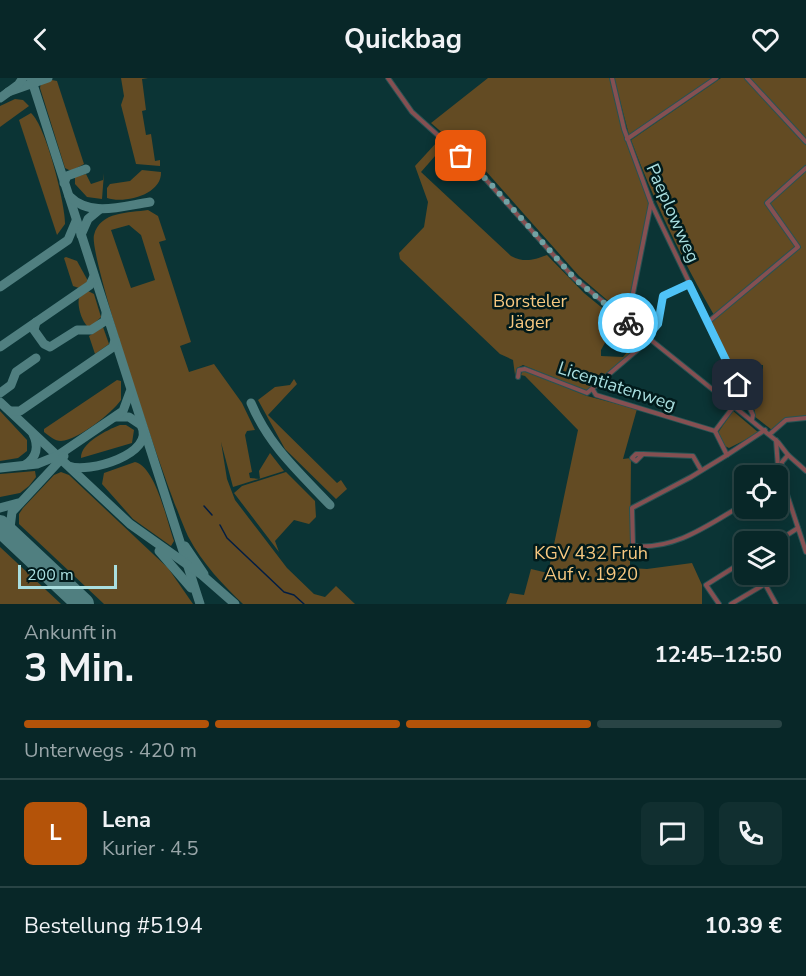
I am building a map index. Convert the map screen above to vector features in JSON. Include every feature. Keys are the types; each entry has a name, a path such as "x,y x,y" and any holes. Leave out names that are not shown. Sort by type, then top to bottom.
{"street":[{"path":"388,78 412,111 480,172 575,279 627,323 770,434 776,440 780,450 782,465"},
{"name":"Paeplowweg","path":"612,78 627,139 651,203 753,415 752,419"},
{"path":"627,139 716,78"},
{"path":"747,78 806,142"},
{"path":"708,322 798,247 767,203 806,168"},
{"path":"627,323 651,203"},
{"path":"593,390 648,339 658,324 663,296 689,284"},
{"name":"Licentiatenweg","path":"518,377 519,370 525,369 587,393 593,390 596,395 715,431"},
{"path":"727,455 715,431 735,406"},
{"path":"770,434 786,420 806,418"},
{"path":"734,510 679,541 663,546 633,546 632,508 727,455 765,430"},
{"path":"780,450 776,455 797,462 806,471"},
{"path":"643,454 693,456 701,470"},
{"path":"788,495 806,552"},
{"path":"788,534 798,528"},
{"path":"719,604 706,585 734,567"},
{"path":"731,604 765,584 776,604"}],"green space":[{"path":"121,78 148,78 142,79 146,110 142,111 146,135 151,134 155,161 160,160 160,166 136,164 121,105 124,96"},
{"path":"488,78 611,78 626,142 649,203 627,317 579,276 484,169 431,123"},
{"path":"614,78 712,78 629,135"},
{"path":"721,78 745,78 806,144 806,165 765,202 796,247 714,315 669,229 631,140"},
{"path":"747,78 806,78 806,142"},
{"path":"57,81 84,164 71,171 65,168 40,88 41,83"},
{"path":"15,99 23,100 29,106 0,127 0,106"},
{"path":"31,113 43,133 62,200 65,224 57,235 19,120"},
{"name":"Borsteler Jäger","path":"437,142 443,147 421,172 511,256 529,260 547,255 584,293 623,325 605,325 600,332 607,339 601,350 601,356 623,357 628,351 630,354 588,392 523,365 517,368 515,375 513,360 500,354 400,259 399,253 424,227 428,202 415,166"},
{"path":"142,170 161,172 160,180 149,192 123,200 107,198 107,188 110,184 130,181"},
{"path":"806,171 806,416 786,419 772,430 754,416 755,411 735,375 748,374 748,370 763,369 763,365 732,367 710,322 800,248 769,203"},
{"path":"104,173 102,199 87,197 75,184 75,177 86,174 91,184 103,180"},
{"path":"148,210 158,216 166,240 159,242 191,342 180,346 189,372 214,364 242,403 255,430 247,431 245,435 252,472 249,473 250,478 259,479 233,487 221,442 227,479 235,500 287,568 314,594 325,597 336,586 355,604 243,604 207,565 189,538 133,384 96,253 94,235 102,221 124,213","holes":["129,225 141,235 155,280 131,288 111,230"]},
{"path":"64,258 77,261 88,281 79,288 73,286"},
{"path":"88,291 94,294 101,317 90,328 82,319 79,306 79,298"},
{"path":"103,327 109,344 95,354 89,336"},
{"name":"KGV 432 Früh Auf v. 1920","path":"523,370 587,396 637,409 623,459 631,458 630,568 647,569 692,563 702,585 702,604 506,604 510,593 524,595 531,569 548,573 578,430 525,376 521,375"},
{"path":"294,379 297,384 268,415 337,483 341,480 347,489 336,499 285,449 258,400 275,387 290,385"},
{"path":"117,380 121,381 121,400 94,425 76,436 61,441 44,432 44,429"},
{"path":"0,411 27,440 27,451 18,458 0,461"},
{"path":"733,411 759,433 729,448 723,445 717,434"},
{"path":"120,425 126,425 134,430 132,443 81,458 89,442"},
{"path":"270,453 284,471 260,479 259,471"},
{"path":"135,462 142,466 155,484 174,541 171,546 133,519 102,484 104,473"},
{"path":"35,471 36,477 20,493 0,497 0,474"},
{"path":"61,472 69,475 168,568 193,604 104,604 19,524 19,514 23,508 54,475"},
{"path":"286,472 315,501 316,517 309,524 294,520 275,541 279,552 234,493 242,486"},
{"path":"0,547 61,604 0,604"}],"waterway":[{"path":"204,506 212,515"},
{"path":"220,525 227,538 284,592 294,595 304,604"}],"taxiway":[{"path":"0,98 18,85 23,78"},
{"path":"31,78 200,604"},
{"path":"8,92 48,78"},
{"path":"64,183 67,176 86,169"},
{"path":"69,196 78,203 97,209 150,202"},
{"path":"81,235 88,219 100,209"},
{"path":"0,287 68,240 76,221"},
{"path":"0,347 90,285 94,276"},
{"path":"36,322 34,330 44,344 50,347 77,330 91,330 105,321 106,314"},
{"path":"10,411 20,411 113,347 115,340"},
{"path":"0,393 11,385 16,372 36,358"},
{"path":"0,468 37,464 57,456 123,411 130,392"},
{"path":"0,402 130,524 202,575 235,604"},
{"path":"251,403 276,445 296,470 330,505"},
{"path":"69,466 78,468 104,464 130,453 139,445 143,435 141,425 129,417 116,417"},
{"path":"25,465 36,451 33,434"},
{"path":"15,540 10,528 12,512 64,456"},
{"path":"0,508 18,503"},
{"path":"185,546 204,574"},
{"path":"159,551 191,588"}],"runway":[{"path":"0,526 83,604"}],"way so far":[{"path":"461,156 480,172 575,279 628,323"}],"route":[{"path":"628,323 646,338 658,324 663,296 689,284 738,385"}]}
